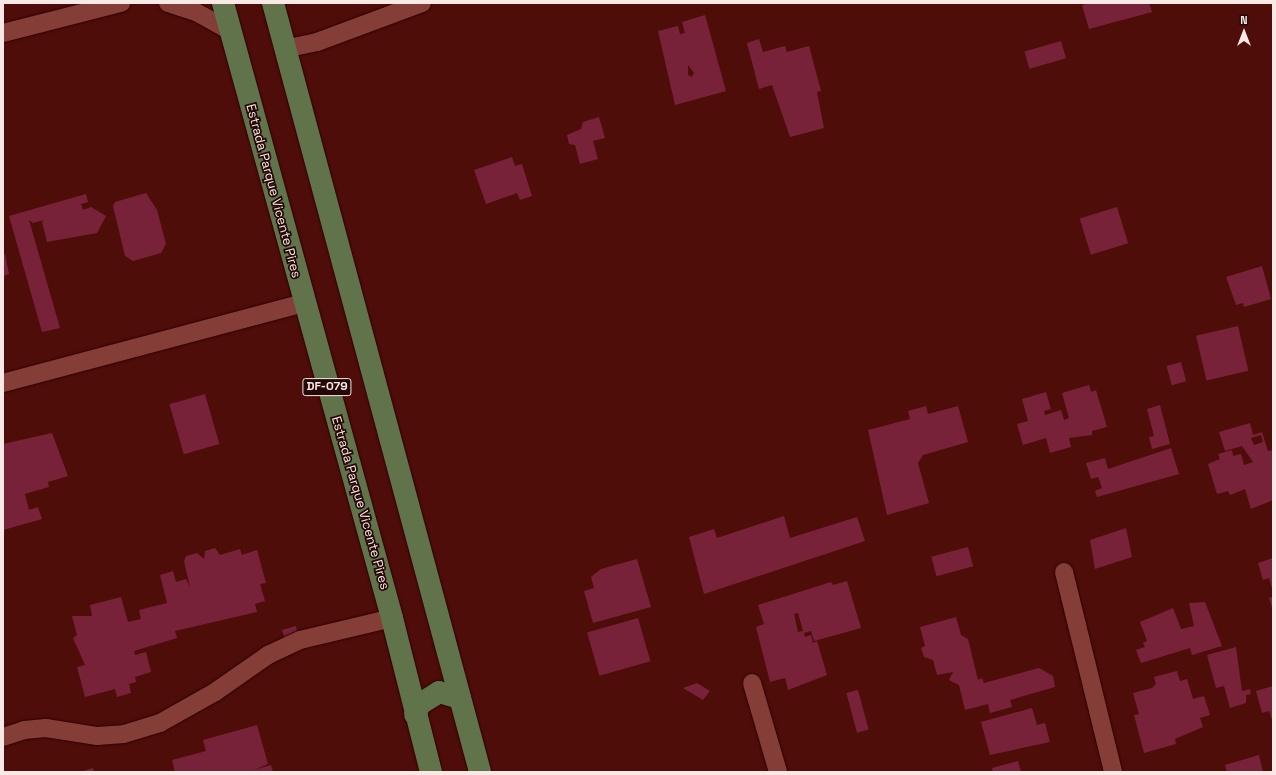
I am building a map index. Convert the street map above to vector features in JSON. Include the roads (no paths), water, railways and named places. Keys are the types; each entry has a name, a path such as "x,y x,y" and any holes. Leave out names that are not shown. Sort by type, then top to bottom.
{"main road":[{"name":"Estrada Parque Vicente Pires","path":"223,3 304,303 392,618 415,714 431,772"},
{"path":"274,3 284,49 480,772"},
{"path":"415,714 420,704 439,692 460,698"}],"street":[{"path":"3,33 121,3"},
{"path":"168,3 196,12 230,32"},
{"path":"284,49 317,42 422,3"},
{"path":"3,383 304,303"},
{"path":"1064,572 1113,772"},
{"path":"3,737 24,730 46,728 97,736 124,734 160,723 214,692 268,655 300,640 392,618"},
{"path":"752,683 778,772"}]}
